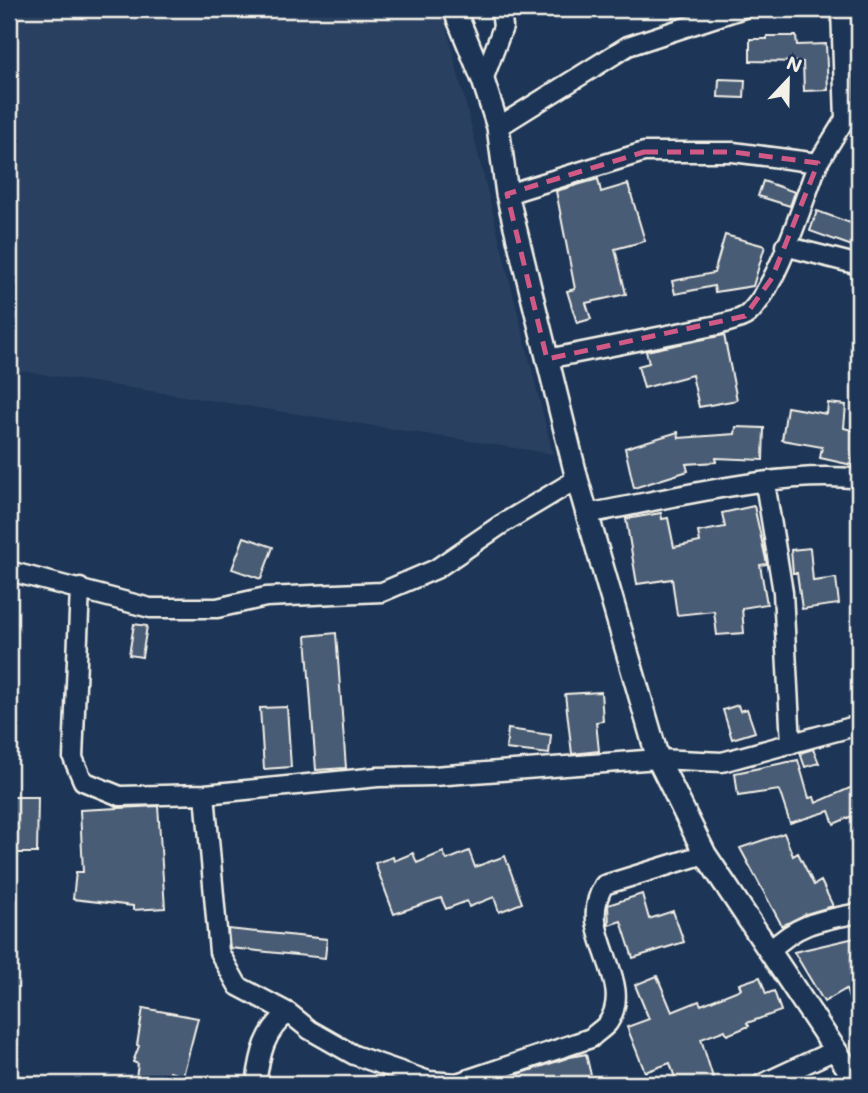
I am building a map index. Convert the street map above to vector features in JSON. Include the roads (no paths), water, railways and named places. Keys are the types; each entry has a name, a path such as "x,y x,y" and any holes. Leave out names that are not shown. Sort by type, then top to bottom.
{"street":[{"path":"454,9 483,79 498,127 507,194 577,480 658,758 705,854 858,1084"},
{"path":"483,79 503,27 501,9"},
{"path":"498,127 628,46 741,9"},
{"path":"547,359 718,325 745,316 760,300 818,163 852,118 841,9"},
{"path":"507,194 644,152 733,152 818,163"},
{"path":"785,246 859,265"},
{"path":"586,514 765,483 839,476 859,479"},
{"path":"9,571 150,608 217,608 266,597 382,592 436,569 502,524 577,480"},
{"path":"765,483 783,592 791,744"},
{"path":"80,589 74,758 76,770 83,781 120,796 205,794 378,777 434,776 658,758 722,762 859,725"},
{"path":"205,794 219,952 239,986 289,1013 310,1030 354,1055 429,1081 457,1083 591,1038 608,1023 617,993 594,917 595,900 604,885 705,854"},
{"path":"769,952 787,934 814,922 859,913"},
{"path":"256,1084 267,1036 277,1022 289,1013"},
{"path":"762,1084 835,1050"}]}
